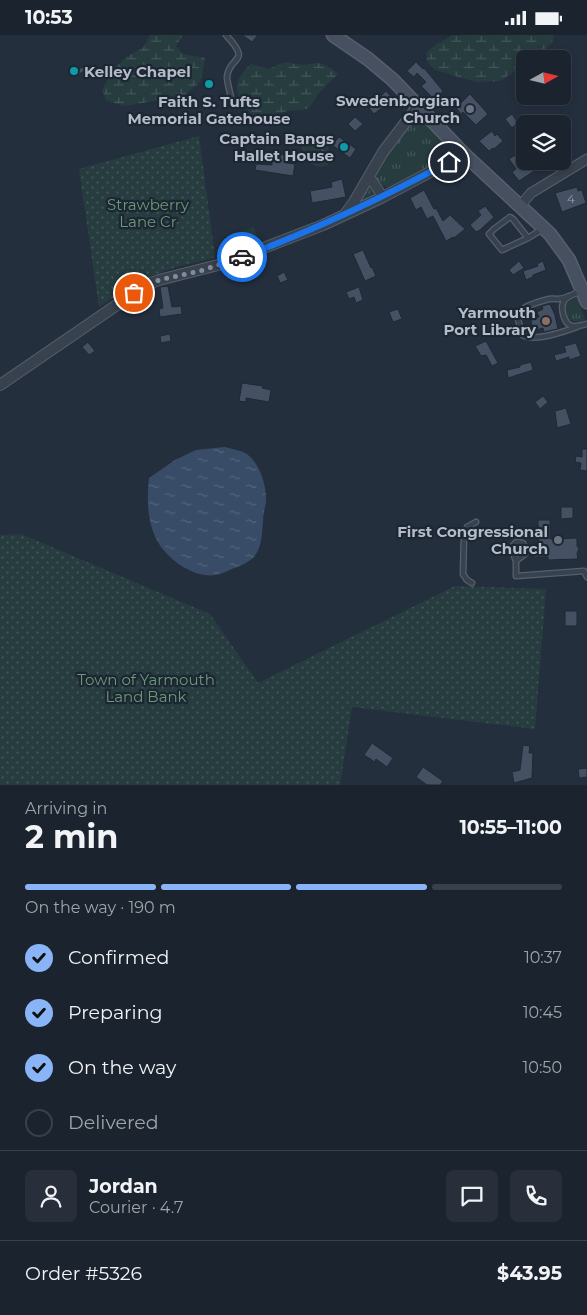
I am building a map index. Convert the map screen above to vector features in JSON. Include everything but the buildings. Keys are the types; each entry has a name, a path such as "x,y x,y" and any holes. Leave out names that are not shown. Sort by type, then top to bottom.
{"main road":[{"path":"333,35 382,70 464,155 544,228 566,254 585,296"}],"street":[{"path":"343,216 353,205 383,152 418,106"},
{"path":"0,385 146,285 222,264 286,240 383,197 464,155"},
{"path":"520,206 531,193 587,159"},
{"path":"369,176 383,197"}],"lane":[{"path":"226,35 236,46 239,55 227,78 231,97"},
{"path":"528,239 510,217 489,234 502,250 528,239 544,228"},
{"path":"585,296 569,296 560,300 550,299 520,309 517,315 522,335 526,337 547,336 587,324"},
{"path":"569,296 562,304 561,309 566,321 570,325 577,327"},
{"path":"472,583 467,580 464,574 464,536 467,527 476,522"},
{"path":"516,561 516,576 584,571 587,577"}],"green space":[{"path":"150,35 183,35 176,46 183,54 205,58 201,81 184,96 124,106 106,100 102,90 112,71 126,57 143,48"},
{"path":"452,35 554,35 552,43 545,50 516,50 516,71 500,81 476,82 435,70 427,62 426,53"},
{"path":"288,62 303,65 318,63 338,74 320,92 308,109 288,111 256,119 244,105 237,92 239,79 251,64 269,69"},
{"path":"421,117 452,150 451,156 392,188 384,186 377,180 376,169 414,118"},
{"name":"Strawberry Lane Cr","path":"199,136 215,257 158,273 132,286 99,307 79,169"},
{"path":"304,140 320,141 327,145 329,153 328,165 323,167 317,166 307,161 302,151 302,146"},
{"path":"369,183 378,194 360,205 357,203"},
{"path":"254,227 258,239 231,248 227,236"},
{"path":"575,298 578,299 584,321 572,321 565,314 564,310 569,301"},
{"name":"Town of Yarmouth Land Bank","path":"21,534 210,614 258,683 455,586 546,589 535,729 352,707 340,785 0,785 0,535"}],"water":[{"path":"225,447 241,451 249,456 261,474 266,502 261,540 257,553 247,562 220,574 205,575 181,566 168,555 157,541 149,514 149,478 175,460 196,450"}],"way so far":[{"path":"134,293 146,285 159,280 200,271 242,257"}],"place":[{"name":"Kelley Chapel","path":"74,71"},
{"name":"Faith S. Tufts Memorial Gatehouse","path":"209,84"},
{"name":"Swedenborgian Church","path":"470,109"},
{"name":"Captain Bangs Hallet House","path":"344,147"},
{"name":"Yarmouth Port Library","path":"546,321"},
{"name":"First Congressional Church","path":"558,540"}],"route":[{"path":"242,257 323,225 383,197 449,162"}]}
